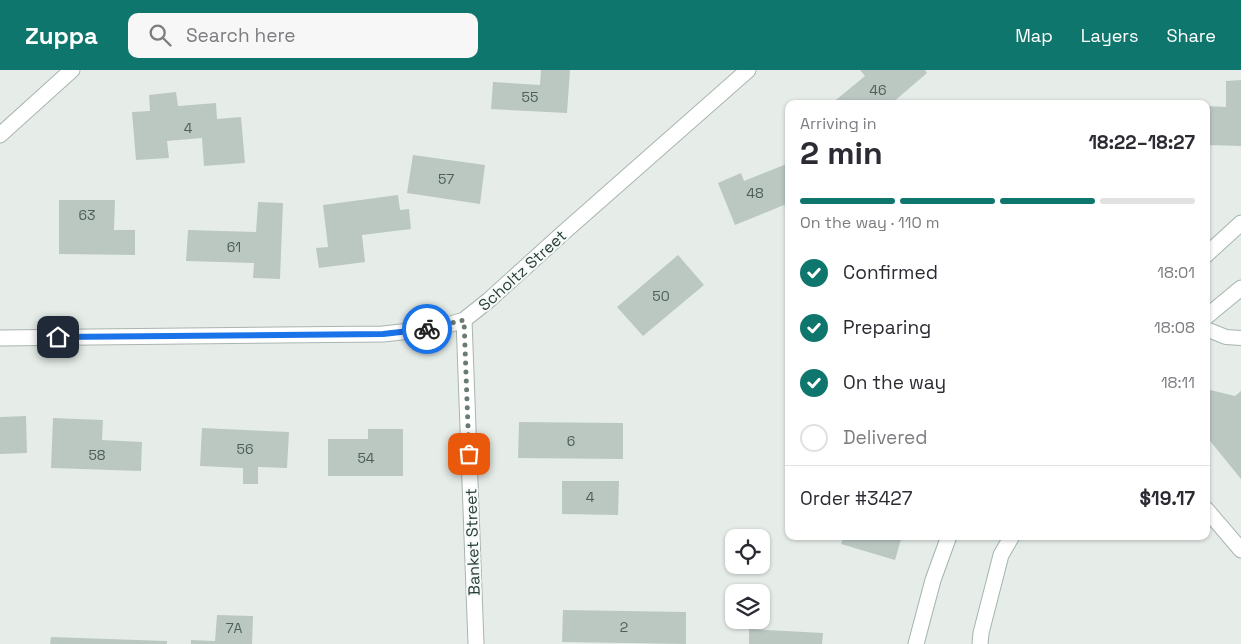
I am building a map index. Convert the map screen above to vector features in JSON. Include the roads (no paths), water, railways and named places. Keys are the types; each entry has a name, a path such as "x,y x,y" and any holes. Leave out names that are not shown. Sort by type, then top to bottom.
{"street":[{"path":"0,135 72,70"},
{"name":"Scholtz Street","path":"0,338 383,334 438,328 464,320 489,300 748,70"},
{"path":"1210,251 1241,222"},
{"path":"1210,314 1241,288"},
{"name":"Banket Street","path":"464,320 476,644"},
{"path":"1210,513 1241,550"},
{"path":"916,644 948,540"},
{"path":"980,644 981,633 1001,555 1010,540"}],"lane":[{"path":"1210,331 1226,338 1241,338"}]}
